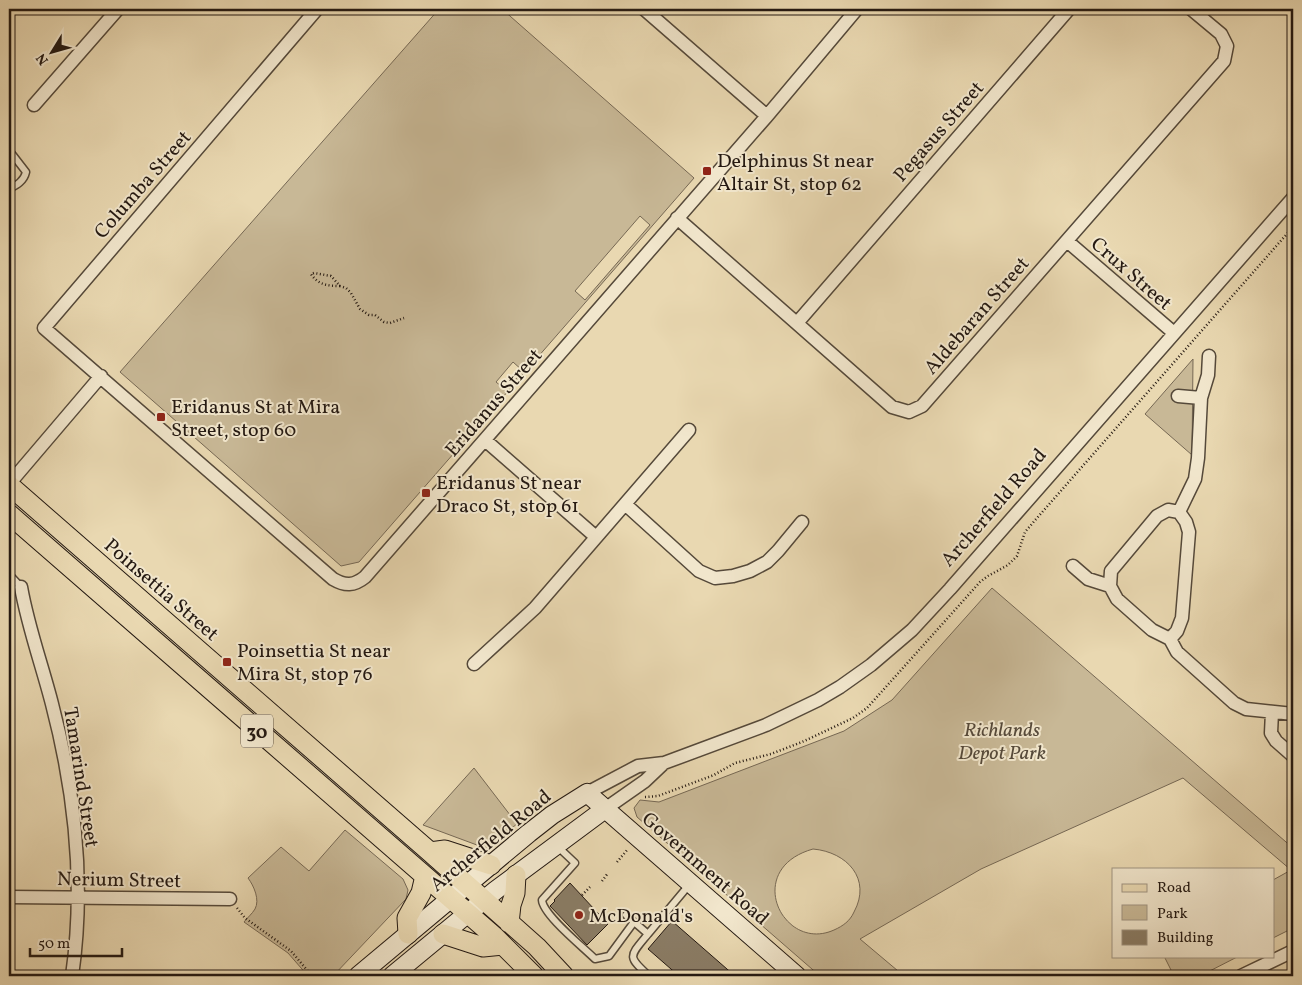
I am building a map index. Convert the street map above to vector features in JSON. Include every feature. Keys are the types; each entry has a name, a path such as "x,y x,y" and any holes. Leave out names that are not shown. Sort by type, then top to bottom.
{"main road":[{"name":"Poinsettia Street","path":"9,484 466,885"},
{"name":"30","path":"9,514 425,876 534,976"},
{"path":"430,852 445,850 490,865"},
{"path":"509,922 511,905 516,893 516,875"},
{"path":"408,934 408,918 420,893 425,876"},
{"name":"30","path":"466,885 537,947 564,976"},
{"path":"443,934 483,947 503,946"}],"street":[{"path":"34,105 118,9"},
{"name":"Columba Street","path":"100,376 44,328 317,9"},
{"path":"644,9 767,116"},
{"name":"Eridanus Street","path":"100,376 334,579 347,585 353,584 365,577 767,116 857,9"},
{"name":"Pegasus Street","path":"797,323 1069,9"},
{"name":"Aldebaran Street","path":"677,218 892,407 909,412 922,406 1224,61 1227,46 1220,34 1191,9"},
{"name":"Archerfield Road","path":"358,976 552,815 586,793 638,766 664,763 792,714 840,687 871,665 912,630 950,589 1293,198"},
{"name":"Crux Street","path":"1067,241 1174,333"},
{"path":"1179,512 1196,479 1200,398 1208,375 1209,356"},
{"path":"9,484 100,376"},
{"path":"1178,396 1200,398"},
{"path":"474,664 535,608 689,430"},
{"path":"485,440 596,537"},
{"path":"625,504 699,571 715,578 733,576 750,571 767,562 802,522"},
{"path":"1170,639 1177,631 1182,618 1189,532 1186,522 1179,512 1168,510 1157,516 1111,571 1110,586 1117,599 1152,630 1170,639 1177,652 1234,703 1246,709 1293,714"},
{"path":"1073,566 1088,579 1110,586"},
{"name":"Tamarind Street","path":"21,587 25,612 63,749 72,801 78,897 72,976"},
{"path":"1272,712 1271,733 1276,741 1293,756"},
{"name":"Archerfield Road","path":"392,976 483,900 645,781 664,763"},
{"name":"Government Road","path":"586,793 797,976"},
{"name":"Nerium Street","path":"9,897 230,899"},
{"path":"1241,976 1293,951"}],"lane":[{"path":"9,150 26,172 24,178 16,186 9,189"},
{"path":"9,574 21,587"},
{"path":"556,845 575,863 542,900 542,907 552,918 595,959 609,956 634,922"},
{"path":"649,976 634,962 635,950 691,883"},
{"path":"626,915 648,934"}],"path":[{"path":"340,286 331,276 312,274 312,277 318,282 346,288 364,313 390,323 404,318"},
{"path":"617,862 628,849"},
{"path":"602,881 608,873"},
{"path":"582,896 590,887"},
{"path":"230,899 245,918 291,951 312,976"}],"green space":[{"path":"439,9 502,9 694,178 359,562 341,566 120,372","holes":["640,216 650,225 585,300 575,291","513,362 523,371 506,390 496,382"]},
{"path":"1193,359 1192,455 1145,414"},
{"name":"Richlands Depot Park","path":"992,588 1293,848 1293,928 1274,938 1274,879 1291,870 1183,778 981,869 860,939 904,976 820,976 637,817 634,808 640,800 659,802 844,731 892,700","holes":["813,849 836,855 853,869 858,878 859,900 852,915 846,923 834,930 816,934 799,930 786,920 778,906 775,889 779,873 791,859"]},
{"path":"474,768 517,824 485,848 423,825"},
{"path":"345,830 403,879 408,890 406,899 333,976 308,976 288,953 244,922 255,909 257,901 254,889 248,878 281,847 309,871"},
{"path":"1165,958 1235,958 1200,976 1174,976"}],"building":[{"name":"McDonald's","path":"570,883 608,924 587,945 550,906"},
{"path":"672,921 735,976 679,976 648,949"}],"place":[{"name":"Delphinus St near Altair St, stop 62","path":"707,171"},
{"name":"Eridanus St at Mira Street, stop 60","path":"161,417"},
{"name":"Eridanus St near Draco St, stop 61","path":"426,493"},
{"name":"Poinsettia St near Mira St, stop 76","path":"227,662"},
{"name":"McDonald's","path":"579,915"}]}
